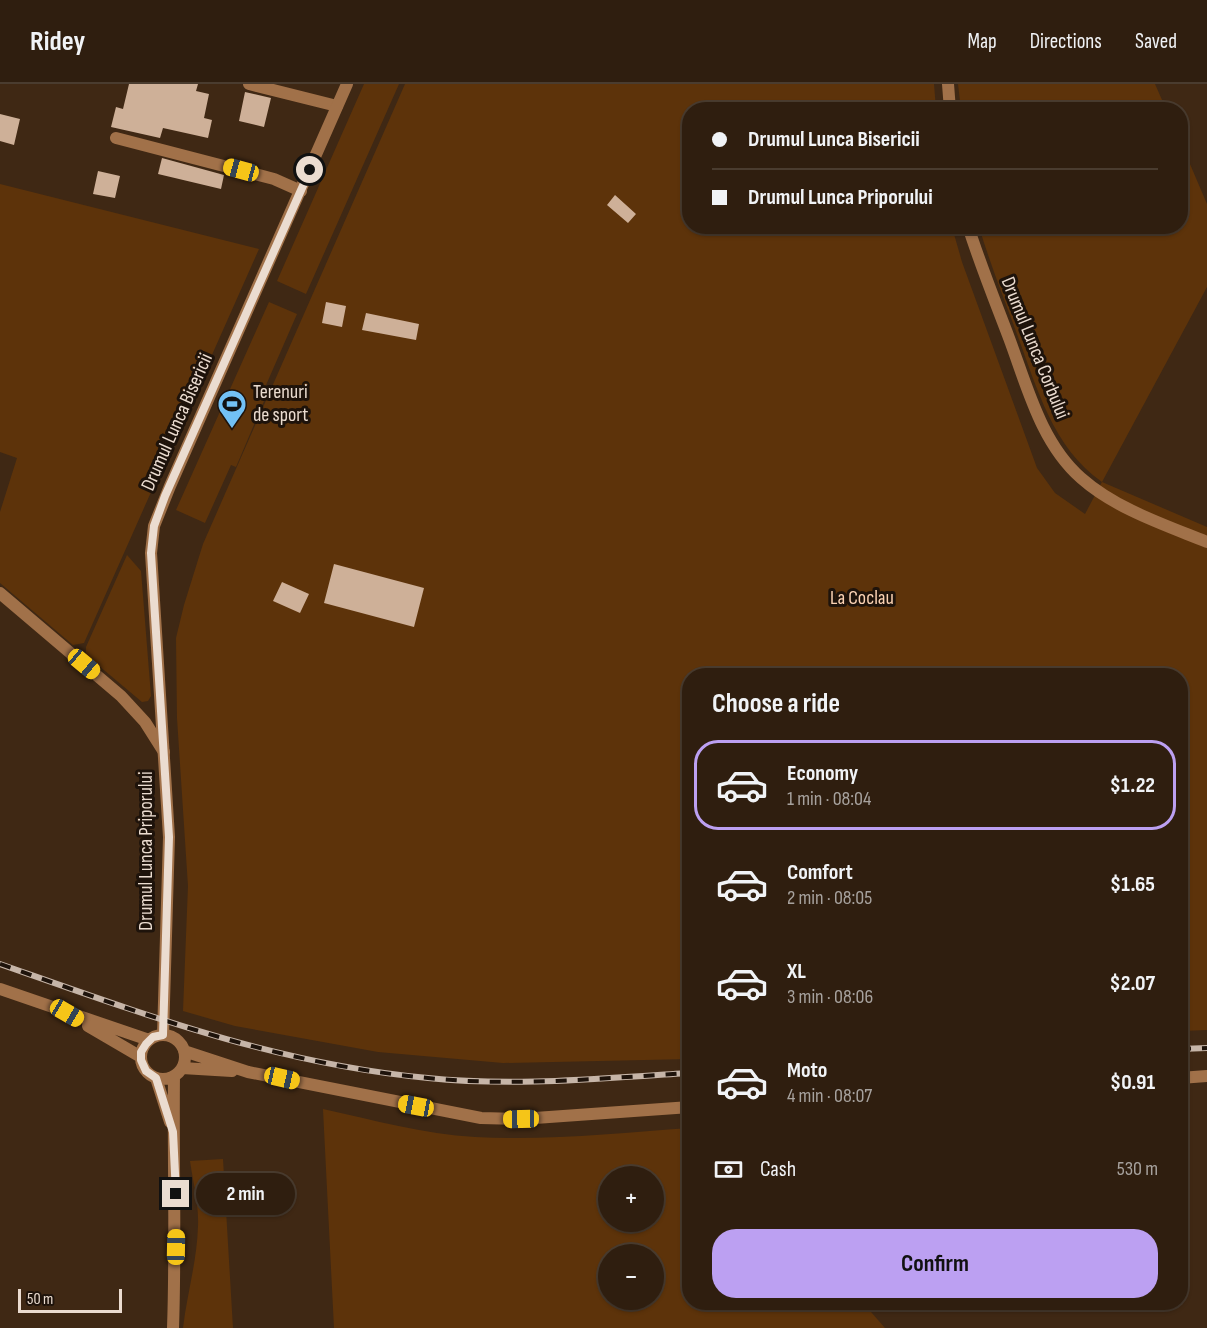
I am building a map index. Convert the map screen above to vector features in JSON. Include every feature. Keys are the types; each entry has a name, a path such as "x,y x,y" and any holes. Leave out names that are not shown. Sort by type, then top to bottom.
{"street":[{"path":"249,84 337,106"},
{"name":"Drumul Lunca Bisericii","path":"165,754 151,572 154,526 347,84"},
{"path":"948,84 949,102"},
{"path":"116,138 264,176 301,191"},
{"name":"Drumul Lunca Corbului","path":"971,234 1035,409 1058,451 1080,477 1108,497 1207,542"},
{"name":"Drumul Lunca Priporului","path":"0,593 121,696 145,722 165,754 169,856 163,1035"},
{"path":"0,989 149,1040"},
{"path":"67,1013 141,1057"},
{"path":"174,1328 176,1214 173,1132 178,1072 185,1058 184,1051 176,1039 163,1035 149,1040 143,1047 141,1057 144,1068 156,1078 163,1079 178,1072 248,1072"},
{"path":"184,1051 248,1072 481,1118 521,1119 682,1108"},
{"path":"1188,1077 1207,1076"},
{"path":"156,1078 173,1132"}],"green space":[{"path":"364,84 399,84 306,294 277,281"},
{"name":"La Coclau","path":"405,84 934,84 935,102 682,102 682,234 954,234 962,262 1037,468 1055,493 1085,514 1102,482 1207,527 1207,1030 1188,1031 1188,668 682,668 682,1059 503,1063 378,1052 235,1026 183,1011 188,886 177,718 176,638 203,544"},
{"path":"958,84 1155,84 1163,102 960,102"},
{"path":"1188,159 1207,204 1207,287 1102,482 1071,452 1049,416 981,234 1188,234"},
{"path":"0,184 259,249 84,643 73,645 0,583 0,512 17,458 0,452"},
{"name":"Terenuri de sport","path":"269,302 297,314 263,392 267,394 236,467 231,465 205,523 176,510"},
{"path":"127,555 141,571 151,696 148,701 142,702 86,655 86,647"},
{"path":"323,1109 418,1130 475,1137 556,1137 682,1129 682,1310 870,1310 885,1328 334,1328"},
{"path":"223,1159 233,1328 183,1328 196,1252 198,1226 197,1202 190,1161"}],"building":[{"path":"129,84 198,84 196,91 209,94 204,118 212,120 208,138 163,128 160,138 111,127 116,107 123,109"},
{"path":"245,92 271,98 264,127 239,121"},
{"path":"0,114 20,119 14,145 0,141"},
{"path":"162,158 224,175 221,189 158,174"},
{"path":"98,171 120,176 115,198 93,194"},
{"path":"615,195 636,214 628,223 607,205"},
{"path":"326,302 346,306 342,327 322,323"},
{"path":"366,313 419,324 416,340 362,330"},
{"path":"334,564 424,588 414,627 324,603"},
{"path":"282,582 309,594 300,613 273,601"}],"railway":[{"path":"0,964 158,1018 263,1049 372,1071 428,1078 493,1082 559,1081 682,1073"},
{"path":"1188,1049 1207,1048"}],"place":[{"name":"Terenuri de sport","path":"232,430"}],"route":[{"path":"176,1194 173,1132 156,1078 148,1073 141,1063 143,1047 153,1037 163,1035 169,875 168,799 153,599 152,536 165,496 310,170"}]}
